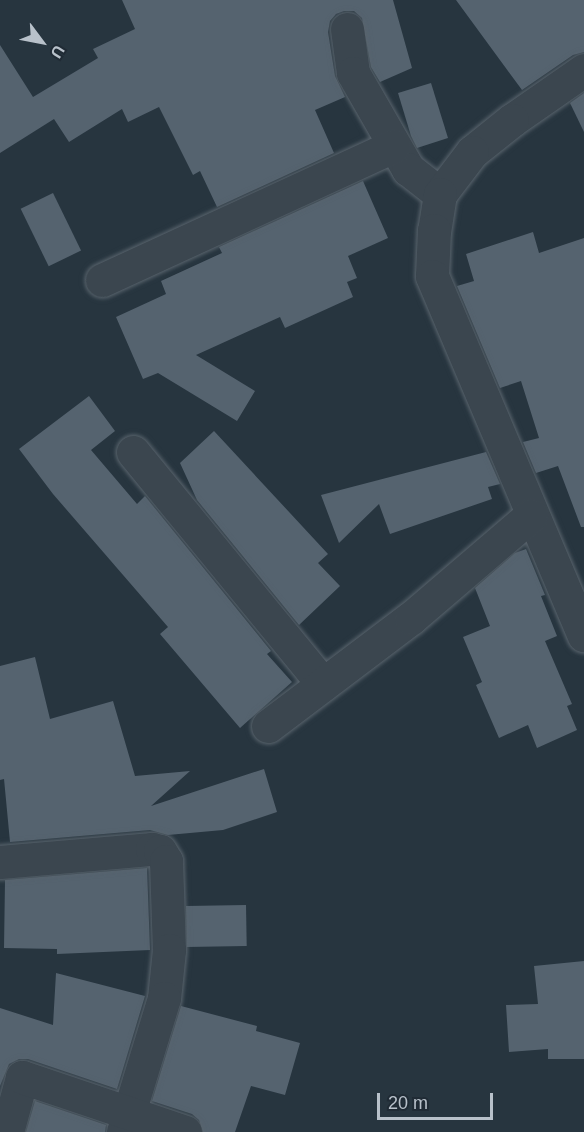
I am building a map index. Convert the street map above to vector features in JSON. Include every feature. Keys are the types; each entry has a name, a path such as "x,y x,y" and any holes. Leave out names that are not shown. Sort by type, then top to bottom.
{"street":[{"path":"347,29 353,73 394,146 408,169 440,194"},
{"path":"584,70 512,120 472,152 440,194 434,230 432,276 531,515 584,635"},
{"path":"102,280 394,146"},
{"path":"133,452 323,684"},
{"path":"268,726 411,618 531,515"},
{"path":"0,862 152,849 160,851 166,861 169,950 164,998 126,1122"},
{"path":"7,1132 22,1077 126,1122 185,1132"}],"building":[{"path":"122,0 393,0 412,68 380,82 371,67 362,18 354,11 336,14 330,21 328,32 335,76 345,97 315,110 334,153 217,207 200,171 193,175 159,107 128,122 122,109 69,142 54,119 0,153 0,45 33,97 98,58 93,49 135,29"},
{"path":"456,0 584,0 584,52 573,55 522,90"},
{"path":"431,83 448,138 417,148 398,93"},
{"path":"584,93 584,132 570,103"},
{"path":"363,181 388,238 348,256 357,278 347,282 353,297 285,328 280,317 196,355 255,391 237,421 158,373 143,379 116,317 166,294 161,281 222,253 219,247"},
{"path":"53,193 81,251 49,266 21,209"},
{"path":"533,232 539,253 584,238 584,527 581,527 558,466 536,473 523,442 539,438 521,381 500,388 457,286 474,281 466,254"},
{"path":"89,396 115,431 91,450 137,504 145,496 271,651 267,654 292,682 240,728 160,634 168,627 53,494 19,449"},
{"path":"214,431 328,554 318,563 340,586 299,625 197,500 180,463"},
{"path":"486,452 500,484 488,487 492,499 390,534 379,504 339,543 321,495"},
{"path":"526,549 545,595 541,596 557,636 545,641 572,704 567,706 577,730 537,748 528,725 499,738 476,685 482,682 463,637 490,626 475,588 515,553"},
{"path":"35,657 50,719 113,701 135,776 190,771 151,806 264,769 277,812 223,830 168,835 150,830 10,842 4,779 0,780 0,666"},
{"path":"147,868 150,950 57,954 57,949 4,948 5,880"},
{"path":"246,905 247,946 187,947 186,906"},
{"path":"584,961 584,1059 548,1059 548,1049 509,1052 506,1005 538,1004 534,966"},
{"path":"56,973 145,996 117,1089 28,1059 19,1059 9,1064 0,1086 0,1008 53,1025"},
{"path":"181,1006 257,1026 256,1031 300,1043 285,1095 251,1086 235,1132 203,1132 199,1120 192,1114 152,1101"},
{"path":"35,1101 106,1125 105,1132 26,1132"}]}
